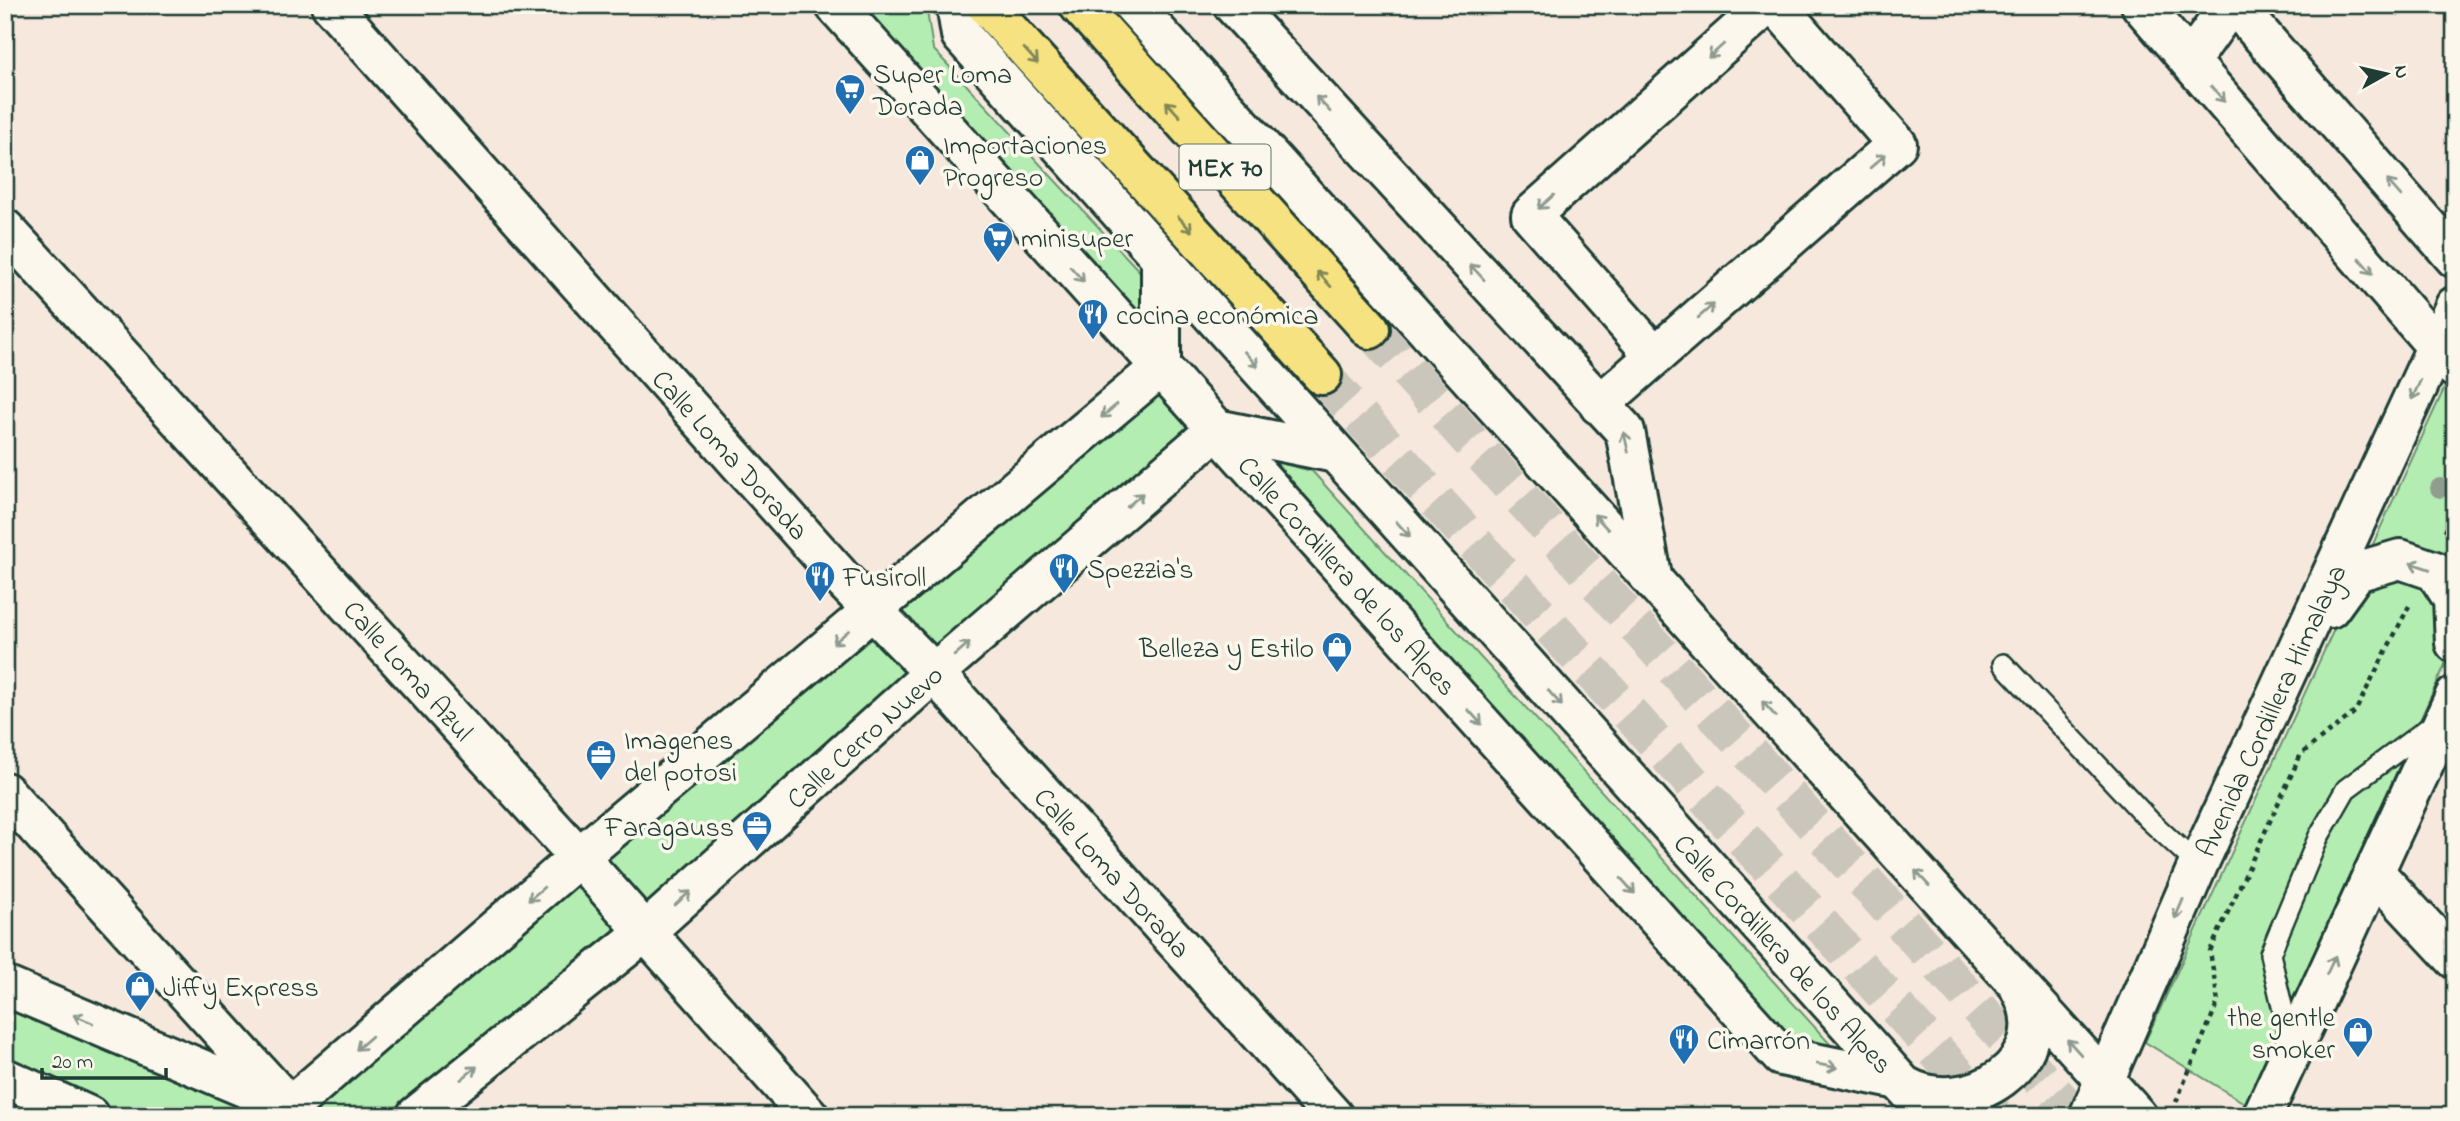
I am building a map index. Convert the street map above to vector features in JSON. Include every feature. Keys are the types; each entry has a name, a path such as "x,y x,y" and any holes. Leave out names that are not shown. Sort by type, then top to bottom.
{"highway":[{"name":"MEX 70","path":"986,5 1322,376"},
{"name":"MEX 70","path":"1079,5 1370,329"}],"street":[{"name":"Calle Loma Dorada","path":"331,5 871,611 934,673 1333,1116"},
{"name":"Calle Cordillera de los Alpes","path":"835,5 1781,1056 1899,1080"},
{"name":"Calle Cordillera de los Alpes","path":"956,5 961,35 1931,1116"},
{"path":"1133,5 2137,1116"},
{"path":"1655,356 1531,215 1767,5"},
{"path":"1599,404 1898,144 1776,5"},
{"path":"2141,5 2445,358"},
{"path":"2190,61 2230,5"},
{"path":"2235,5 2455,258"},
{"path":"1244,9 1625,431 1653,581"},
{"name":"Calle Loma Azul","path":"5,229 579,857 808,1116"},
{"path":"290,1113 579,857 1161,367 1161,258"},
{"name":"Avenida Cordillera Himalaya","path":"2089,1116 2198,865 2291,664 2445,358 2455,306"},
{"path":"1217,429 1335,453"},
{"name":"Calle Cerro Nuevo","path":"416,1116 644,933 934,673 1217,429"},
{"path":"2291,664 2356,572 2400,559 2435,571 2453,599 2455,643"},
{"path":"2262,1116 2450,706"},
{"path":"5,792 290,1113"},
{"path":"2374,872 2455,959"},
{"path":"1899,1080 1914,1093 1937,1102 1962,1103 1981,1099 1998,1089 2012,1076 2023,1060 2030,1036 2026,999 2018,985"},
{"path":"5,986 290,1113"},
{"path":"5,1078 89,1116"}],"lane":[{"path":"2003,664 2149,820 2198,865"},
{"path":"2292,1050 2270,954 2319,836 2346,789 2450,706"}],"green space":[{"path":"856,5 926,5 933,49 1143,275 1143,323"},
{"path":"2455,365 2455,643 2246,1104 2145,1042"},
{"path":"1161,367 1223,424 416,1116 89,1116 5,1078 5,986 290,1107"},
{"path":"1275,462 1312,471 1839,1054 1791,1040"}],"building":[{"path":"503,1106 510,1116 484,1116"}],"tunnel":[{"path":"1370,329 2075,1116"},
{"path":"1322,375 1995,1116"}],"place":[{"name":"Super Loma Dorada","path":"850,116"},
{"name":"Importaciones Progreso","path":"920,187"},
{"name":"minisuper","path":"998,264"},
{"name":"cocina económica","path":"1093,341"},
{"name":"Spezzia's","path":"1064,595"},
{"name":"Fusiroll","path":"820,603"},
{"name":"Belleza y Estilo","path":"1337,674"},
{"name":"Imagenes del potosi","path":"601,782"},
{"name":"Faragauss","path":"757,853"},
{"name":"Jiffy Express","path":"140,1013"},
{"name":"the gentle smoker","path":"2358,1059"},
{"name":"Cimarrón","path":"1684,1066"}]}
